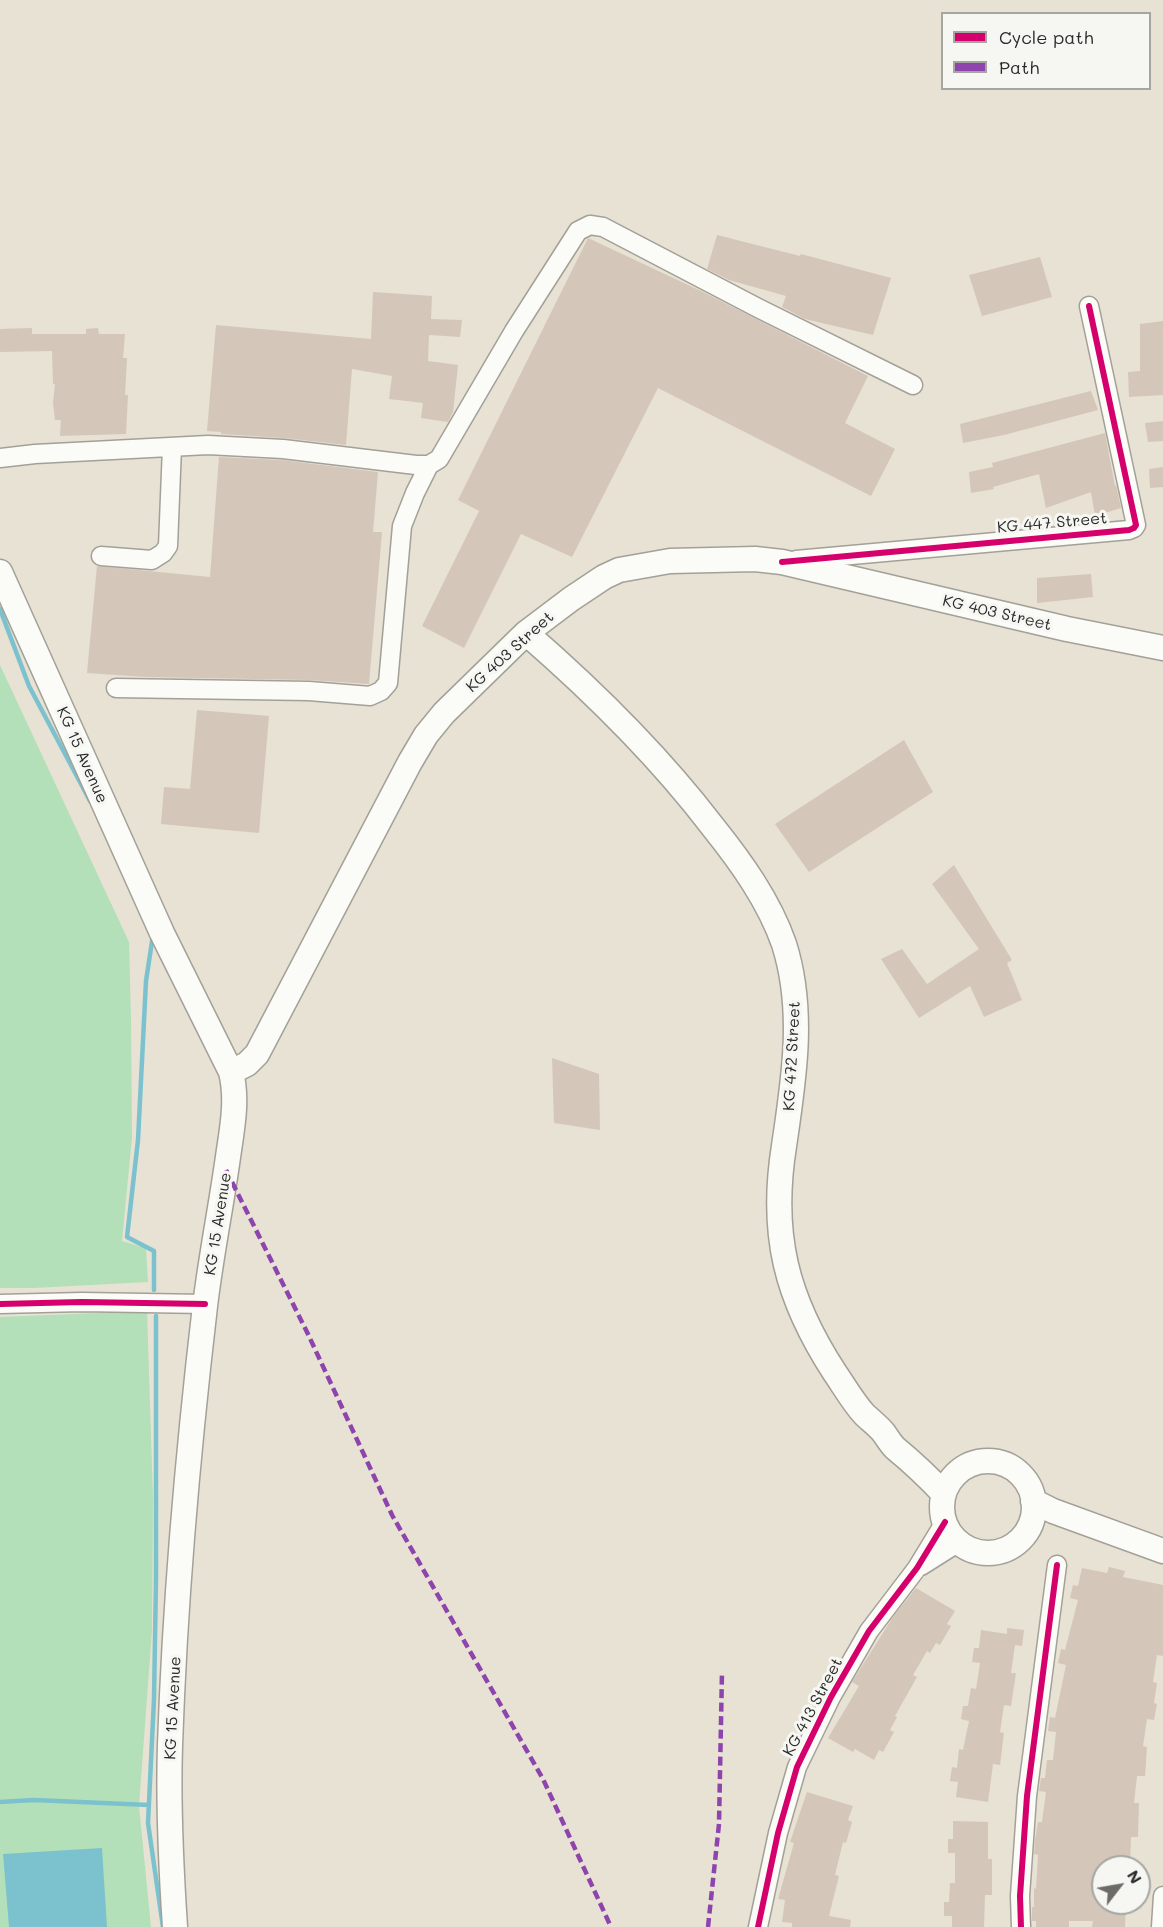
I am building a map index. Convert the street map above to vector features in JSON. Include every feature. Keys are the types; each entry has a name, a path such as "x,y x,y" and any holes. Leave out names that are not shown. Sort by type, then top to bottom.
{"main road":[{"name":"KG 403 Street","path":"231,1072 253,1060 257,1054 426,735 444,713 526,633 571,599 619,570 670,561 705,559 755,559 782,562 1066,629 1163,648"},
{"name":"KG 15 Avenue","path":"0,572 162,933 231,1072 234,1084 233,1120 205,1304 183,1530 170,1746 170,1816 175,1927"},
{"name":"KG 472 Street","path":"526,633 562,664 630,730 694,801 741,864 772,914 789,963 796,1000 791,1103 780,1175 779,1226 782,1252 802,1312 830,1366 863,1413 882,1431 892,1445 943,1493"},
{"name":"KG 472 Street","path":"912,1462 958,1472"},
{"path":"996,1462 1018,1472 1026,1481 1033,1501 1033,1516 1023,1537 1014,1545 991,1553 979,1552 959,1542 950,1532 942,1510 943,1493 958,1472 973,1463 996,1462"},
{"path":"1033,1501 1064,1515 1163,1551"},
{"path":"1029,1527 1064,1515"}],"street":[{"path":"0,458 35,453 208,445 284,449 429,465 439,459 514,331 578,231 590,225 603,227 758,309 913,385"},
{"name":"KG 447 Street","path":"782,562 1134,528 1136,525 1089,306"},
{"path":"101,556 152,560 163,554 168,546 172,447"},
{"path":"116,688 309,691 370,696 387,687 402,526 429,465"},
{"path":"0,1304 82,1302 205,1304"},
{"name":"KG 413 Street","path":"758,1927 778,1833 796,1767 831,1697 869,1631 917,1568 945,1522"},
{"name":"KG 413 Street","path":"917,1568 959,1542"},
{"path":"1021,1927 1020,1896 1027,1796 1058,1565"},
{"path":"1161,1927 1163,1896"}],"green space":[{"path":"0,665 129,942 132,1137 122,1241 146,1248 148,1282 0,1288"},
{"path":"147,1311 153,1498 152,1630 139,1806 151,1927 0,1927 0,1317"}],"water":[{"path":"102,1848 107,1927 9,1927 3,1854"}],"building":[{"path":"717,235 891,278 873,335 805,319 782,307 786,296 729,280 707,269"},
{"path":"588,238 701,291 868,376 845,423 895,449 871,496 658,388 572,557 521,534 464,648 422,626 479,511 458,500"},
{"path":"1040,257 1052,297 982,316 969,275"},
{"path":"373,292 432,296 431,319 462,320 460,337 429,335 428,361 458,365 453,412 448,422 421,418 423,403 389,399 392,376 352,369 346,445 207,431 216,325 371,339"},
{"path":"1163,321 1163,395 1129,397 1128,372 1140,371 1140,324"},
{"path":"32,328 32,334 86,334 86,329 98,328 99,334 125,334 123,358 127,358 125,395 128,395 126,434 60,436 61,420 55,420 53,403 55,384 53,384 52,351 0,352 0,329"},
{"path":"1091,391 1098,410 1004,435 963,443 960,424"},
{"path":"1163,421 1163,441 1148,442 1145,423"},
{"path":"1105,433 1121,508 1095,516 1091,492 1046,508 1039,474 993,487 994,489 971,493 969,472 993,467 992,463"},
{"path":"219,457 282,460 378,472 373,532 382,532 369,684 87,673 97,566 210,577"},
{"path":"1163,467 1163,487 1150,488 1149,469"},
{"path":"1091,574 1093,597 1037,603 1037,578"},
{"path":"197,710 269,716 259,833 161,824 164,787 190,789"},
{"path":"904,740 933,792 809,872 775,824"},
{"path":"954,865 1012,960 1007,963 1022,1000 984,1017 970,986 919,1018 881,959 902,949 927,984 979,949 932,884"},
{"path":"552,1058 599,1074 600,1130 554,1123"},
{"path":"1109,1567 1125,1571 1123,1577 1163,1585 1163,1656 1157,1655 1153,1682 1157,1683 1154,1703 1157,1704 1154,1720 1147,1719 1143,1746 1147,1747 1145,1776 1137,1776 1134,1803 1139,1803 1138,1837 1131,1837 1130,1855 1091,1855 1091,1915 1126,1915 1125,1927 1092,1927 1093,1921 1069,1921 1069,1927 1036,1927 1036,1921 1032,1921 1038,1855 1034,1854 1035,1840 1038,1822 1042,1822 1046,1792 1039,1791 1041,1778 1045,1778 1047,1760 1053,1760 1056,1732 1048,1731 1050,1717 1055,1718 1066,1665 1058,1663 1061,1649 1065,1650 1078,1600 1070,1598 1073,1585 1078,1586 1082,1568 1107,1573"},
{"path":"916,1588 955,1611 947,1624 951,1626 940,1645 936,1643 930,1653 927,1651 913,1675 917,1677 895,1716 897,1717 890,1730 894,1732 883,1752 879,1750 874,1760 855,1749 853,1752 828,1738 859,1686 852,1682 893,1617"},
{"path":"1007,1628 1024,1630 1022,1646 1015,1645 1011,1673 1016,1673 1011,1706 1004,1705 1000,1732 1004,1733 1000,1765 993,1764 988,1802 956,1797 958,1782 950,1781 952,1767 957,1768 959,1749 963,1750 969,1721 961,1719 963,1706 968,1706 971,1688 976,1689 980,1663 972,1662 974,1648 979,1648 981,1630 1007,1634"},
{"path":"807,1792 853,1806 848,1820 852,1822 846,1843 843,1842 835,1875 839,1876 829,1916 851,1920 850,1927 792,1927 792,1923 782,1922 785,1900 778,1899 794,1843 790,1842"},
{"path":"953,1821 988,1822 988,1859 992,1859 992,1895 985,1895 984,1927 952,1927 952,1916 944,1916 944,1902 949,1902 950,1883 955,1883 955,1853 948,1853 948,1839 953,1839"}],"waterway":[{"path":"0,609 29,686 90,801"},
{"path":"153,935 146,981 138,1140 127,1237 154,1251 154,1290"},
{"path":"156,1316 156,1579 154,1699 148,1823 163,1927"},
{"path":"0,1802 34,1800 149,1805"}],"marked path":[{"path":"226,1170 307,1332 392,1515 543,1779 611,1927"},
{"path":"708,1927 719,1824 722,1672"}],"cycle path":[{"path":"782,562 1134,528 1136,525 1089,306"},
{"path":"0,1304 82,1302 205,1304"},
{"path":"758,1927 778,1833 797,1767 831,1697 869,1631 917,1568 945,1522"},
{"path":"1021,1927 1020,1896 1027,1796 1057,1565"}]}
